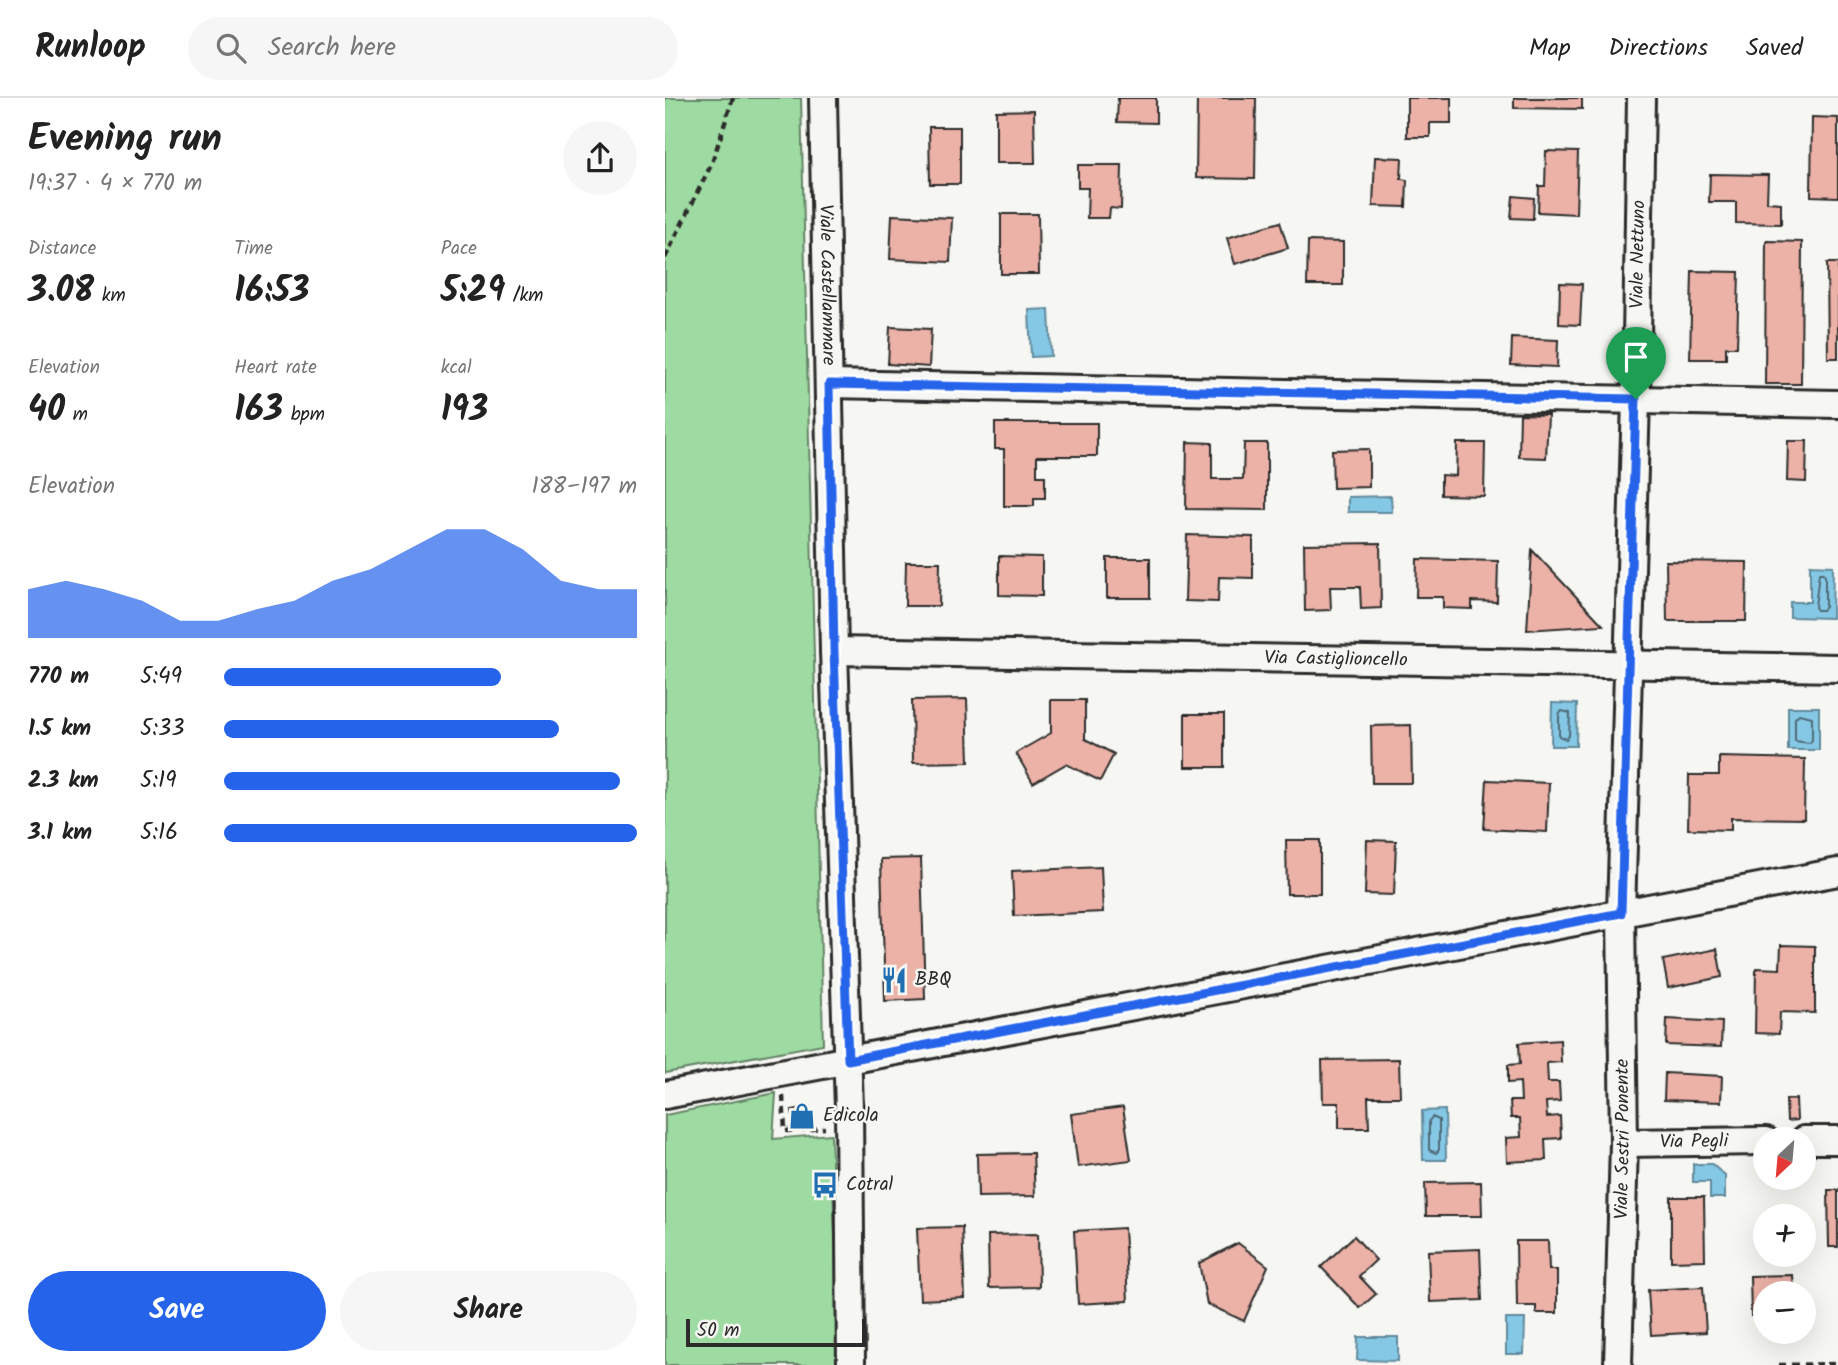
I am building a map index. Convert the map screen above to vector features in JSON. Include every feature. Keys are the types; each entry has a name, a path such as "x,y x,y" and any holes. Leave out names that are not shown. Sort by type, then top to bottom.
{"street":[{"name":"Viale Castellammare","path":"823,98 834,651 848,1060 852,1365"},
{"name":"Viale Nettuno","path":"1621,913 1636,399 1641,98"},
{"path":"829,384 1838,404"},
{"name":"Via Castiglioncello","path":"834,651 1838,668"},
{"path":"665,1095 1838,872"},
{"name":"Viale Sestri Ponente","path":"1618,1365 1624,1143 1621,913"},
{"path":"1817,1140 1838,1140"},
{"name":"Via Pegli","path":"1624,1143 1753,1141"}],"path":[{"path":"665,258 712,163 733,98"},
{"path":"783,1072 785,1131 825,1128"},
{"path":"1779,1365 1838,1364"}],"green space":[{"path":"665,98 801,98 823,1044 665,1073"},
{"path":"776,1093 773,1139 831,1134 840,1365 665,1365 665,1115"}],"water":[{"path":"1049,309 1051,356 1031,357 1029,310"},
{"path":"1391,496 1392,512 1348,512 1348,497"},
{"path":"1810,565 1833,566 1832,618 1790,617 1790,602 1810,602"},
{"path":"1552,703 1577,704 1576,746 1551,746"},
{"path":"1788,707 1819,707 1819,750 1788,750"},
{"path":"1445,1110 1446,1160 1423,1160 1422,1111"},
{"path":"1693,1164 1712,1164 1725,1176 1725,1198 1710,1198 1710,1182 1693,1182"},
{"path":"1506,1319 1525,1319 1524,1354 1506,1354"},
{"path":"1358,1337 1398,1337 1398,1361 1357,1360"}],"building":[{"path":"1118,98 1156,98 1156,123 1117,122"},
{"path":"1197,98 1256,98 1255,179 1196,178"},
{"path":"1407,98 1451,98 1451,123 1430,123 1430,137 1407,137"},
{"path":"1514,98 1582,98 1582,109 1514,108"},
{"path":"1034,110 1035,163 996,163 996,111"},
{"path":"1812,117 1838,118 1838,197 1811,196"},
{"path":"929,127 960,127 960,184 930,184"},
{"path":"1546,151 1578,152 1576,214 1538,212 1539,186 1545,186"},
{"path":"1375,157 1402,158 1401,179 1407,180 1406,207 1373,206"},
{"path":"1078,165 1122,165 1121,209 1110,208 1109,218 1087,218 1088,188 1078,188"},
{"path":"1710,174 1768,175 1767,202 1781,203 1781,224 1736,223 1736,202 1709,202"},
{"path":"1513,196 1534,198 1533,219 1511,218"},
{"path":"1001,214 1038,214 1039,274 1001,274"},
{"path":"892,215 952,218 950,262 890,259"},
{"path":"1280,222 1288,248 1235,264 1227,238"},
{"path":"1308,241 1343,242 1343,285 1307,285"},
{"path":"1766,241 1802,242 1801,384 1765,384"},
{"path":"1827,263 1838,263 1838,358 1828,358"},
{"path":"1692,271 1739,272 1737,347 1726,347 1726,359 1690,359"},
{"path":"1560,283 1582,284 1580,325 1559,324"},
{"path":"890,327 931,329 929,367 888,364"},
{"path":"1512,338 1558,340 1557,367 1511,365"},
{"path":"1520,414 1548,415 1546,458 1519,457"},
{"path":"995,423 1097,423 1097,456 1037,456 1037,476 1045,476 1045,498 1034,498 1034,506 1004,506 1004,449 995,449"},
{"path":"1788,441 1807,441 1806,482 1787,481"},
{"path":"1187,442 1212,443 1212,479 1243,479 1244,443 1267,443 1267,510 1186,509"},
{"path":"1457,443 1485,443 1484,496 1441,495 1441,475 1456,476"},
{"path":"1369,449 1369,487 1333,488 1332,450"},
{"path":"1187,535 1253,537 1253,578 1219,577 1218,602 1185,601"},
{"path":"1380,543 1381,608 1361,609 1360,587 1330,587 1331,610 1305,611 1304,544"},
{"path":"1532,550 1603,625 1527,630"},
{"path":"999,556 1042,557 1042,596 999,595"},
{"path":"1107,558 1150,558 1150,598 1107,598"},
{"path":"1417,559 1498,561 1497,602 1472,601 1472,609 1443,608 1443,597 1416,597"},
{"path":"1666,561 1747,562 1746,621 1667,621"},
{"path":"906,562 940,562 939,606 905,606"},
{"path":"967,699 969,762 913,763 912,700"},
{"path":"1051,700 1085,700 1085,739 1114,754 1100,781 1066,764 1033,783 1016,753 1051,733"},
{"path":"1185,714 1224,714 1224,767 1185,767"},
{"path":"1411,725 1412,783 1372,783 1371,726"},
{"path":"1719,757 1805,759 1804,819 1731,818 1731,830 1688,829 1689,775 1719,775"},
{"path":"1487,780 1549,783 1547,832 1484,829"},
{"path":"1286,840 1320,840 1320,894 1287,894"},
{"path":"1367,840 1396,841 1394,895 1365,894"},
{"path":"921,858 925,999 885,1001 881,859"},
{"path":"1101,867 1103,912 1014,916 1012,871"},
{"path":"1781,945 1815,946 1815,1013 1780,1012 1779,1034 1755,1033 1756,968 1780,969"},
{"path":"1717,949 1722,977 1668,988 1663,960"},
{"path":"1667,1019 1722,1022 1721,1047 1666,1045"},
{"path":"1560,1040 1561,1062 1547,1063 1548,1082 1559,1082 1560,1101 1546,1102 1547,1117 1560,1116 1561,1138 1545,1139 1546,1160 1507,1162 1506,1138 1521,1137 1520,1118 1511,1118 1510,1101 1521,1101 1520,1082 1508,1083 1508,1065 1520,1064 1519,1043"},
{"path":"1399,1059 1400,1097 1368,1097 1369,1128 1339,1128 1339,1103 1323,1103 1322,1060"},
{"path":"1665,1073 1722,1076 1721,1102 1664,1100"},
{"path":"1796,1099 1797,1120 1787,1121 1786,1100"},
{"name":"Edicola","path":"809,1107 812,1123 795,1126 792,1110"},
{"path":"1123,1107 1131,1160 1078,1167 1071,1114"},
{"path":"1033,1153 1035,1196 978,1197 977,1154"},
{"path":"1481,1182 1482,1216 1426,1216 1425,1183"},
{"path":"1828,1190 1838,1190 1838,1247 1829,1247"},
{"path":"1671,1197 1704,1197 1705,1260 1671,1261"},
{"path":"962,1227 965,1298 920,1300 917,1228"},
{"path":"1124,1228 1128,1301 1078,1304 1074,1231"},
{"path":"1038,1234 1039,1287 989,1288 988,1235"},
{"path":"1354,1236 1376,1260 1359,1276 1376,1294 1360,1308 1321,1267"},
{"path":"1516,1241 1548,1241 1549,1270 1557,1270 1557,1313 1536,1313 1536,1306 1517,1306"},
{"path":"1238,1243 1268,1266 1244,1321 1207,1304 1199,1263"},
{"path":"1480,1249 1482,1300 1430,1302 1428,1251"},
{"path":"1793,1275 1793,1281 1753,1281 1751,1316 1750,1276"},
{"path":"1703,1287 1706,1332 1651,1335 1648,1290"}],"place":[{"name":"BBQ","path":"894,980"},
{"name":"Edicola","path":"802,1116"},
{"name":"Cotral","path":"825,1185"}],"route":[{"path":"829,384 1636,399 1621,913 848,1060 834,651 829,384"}]}
